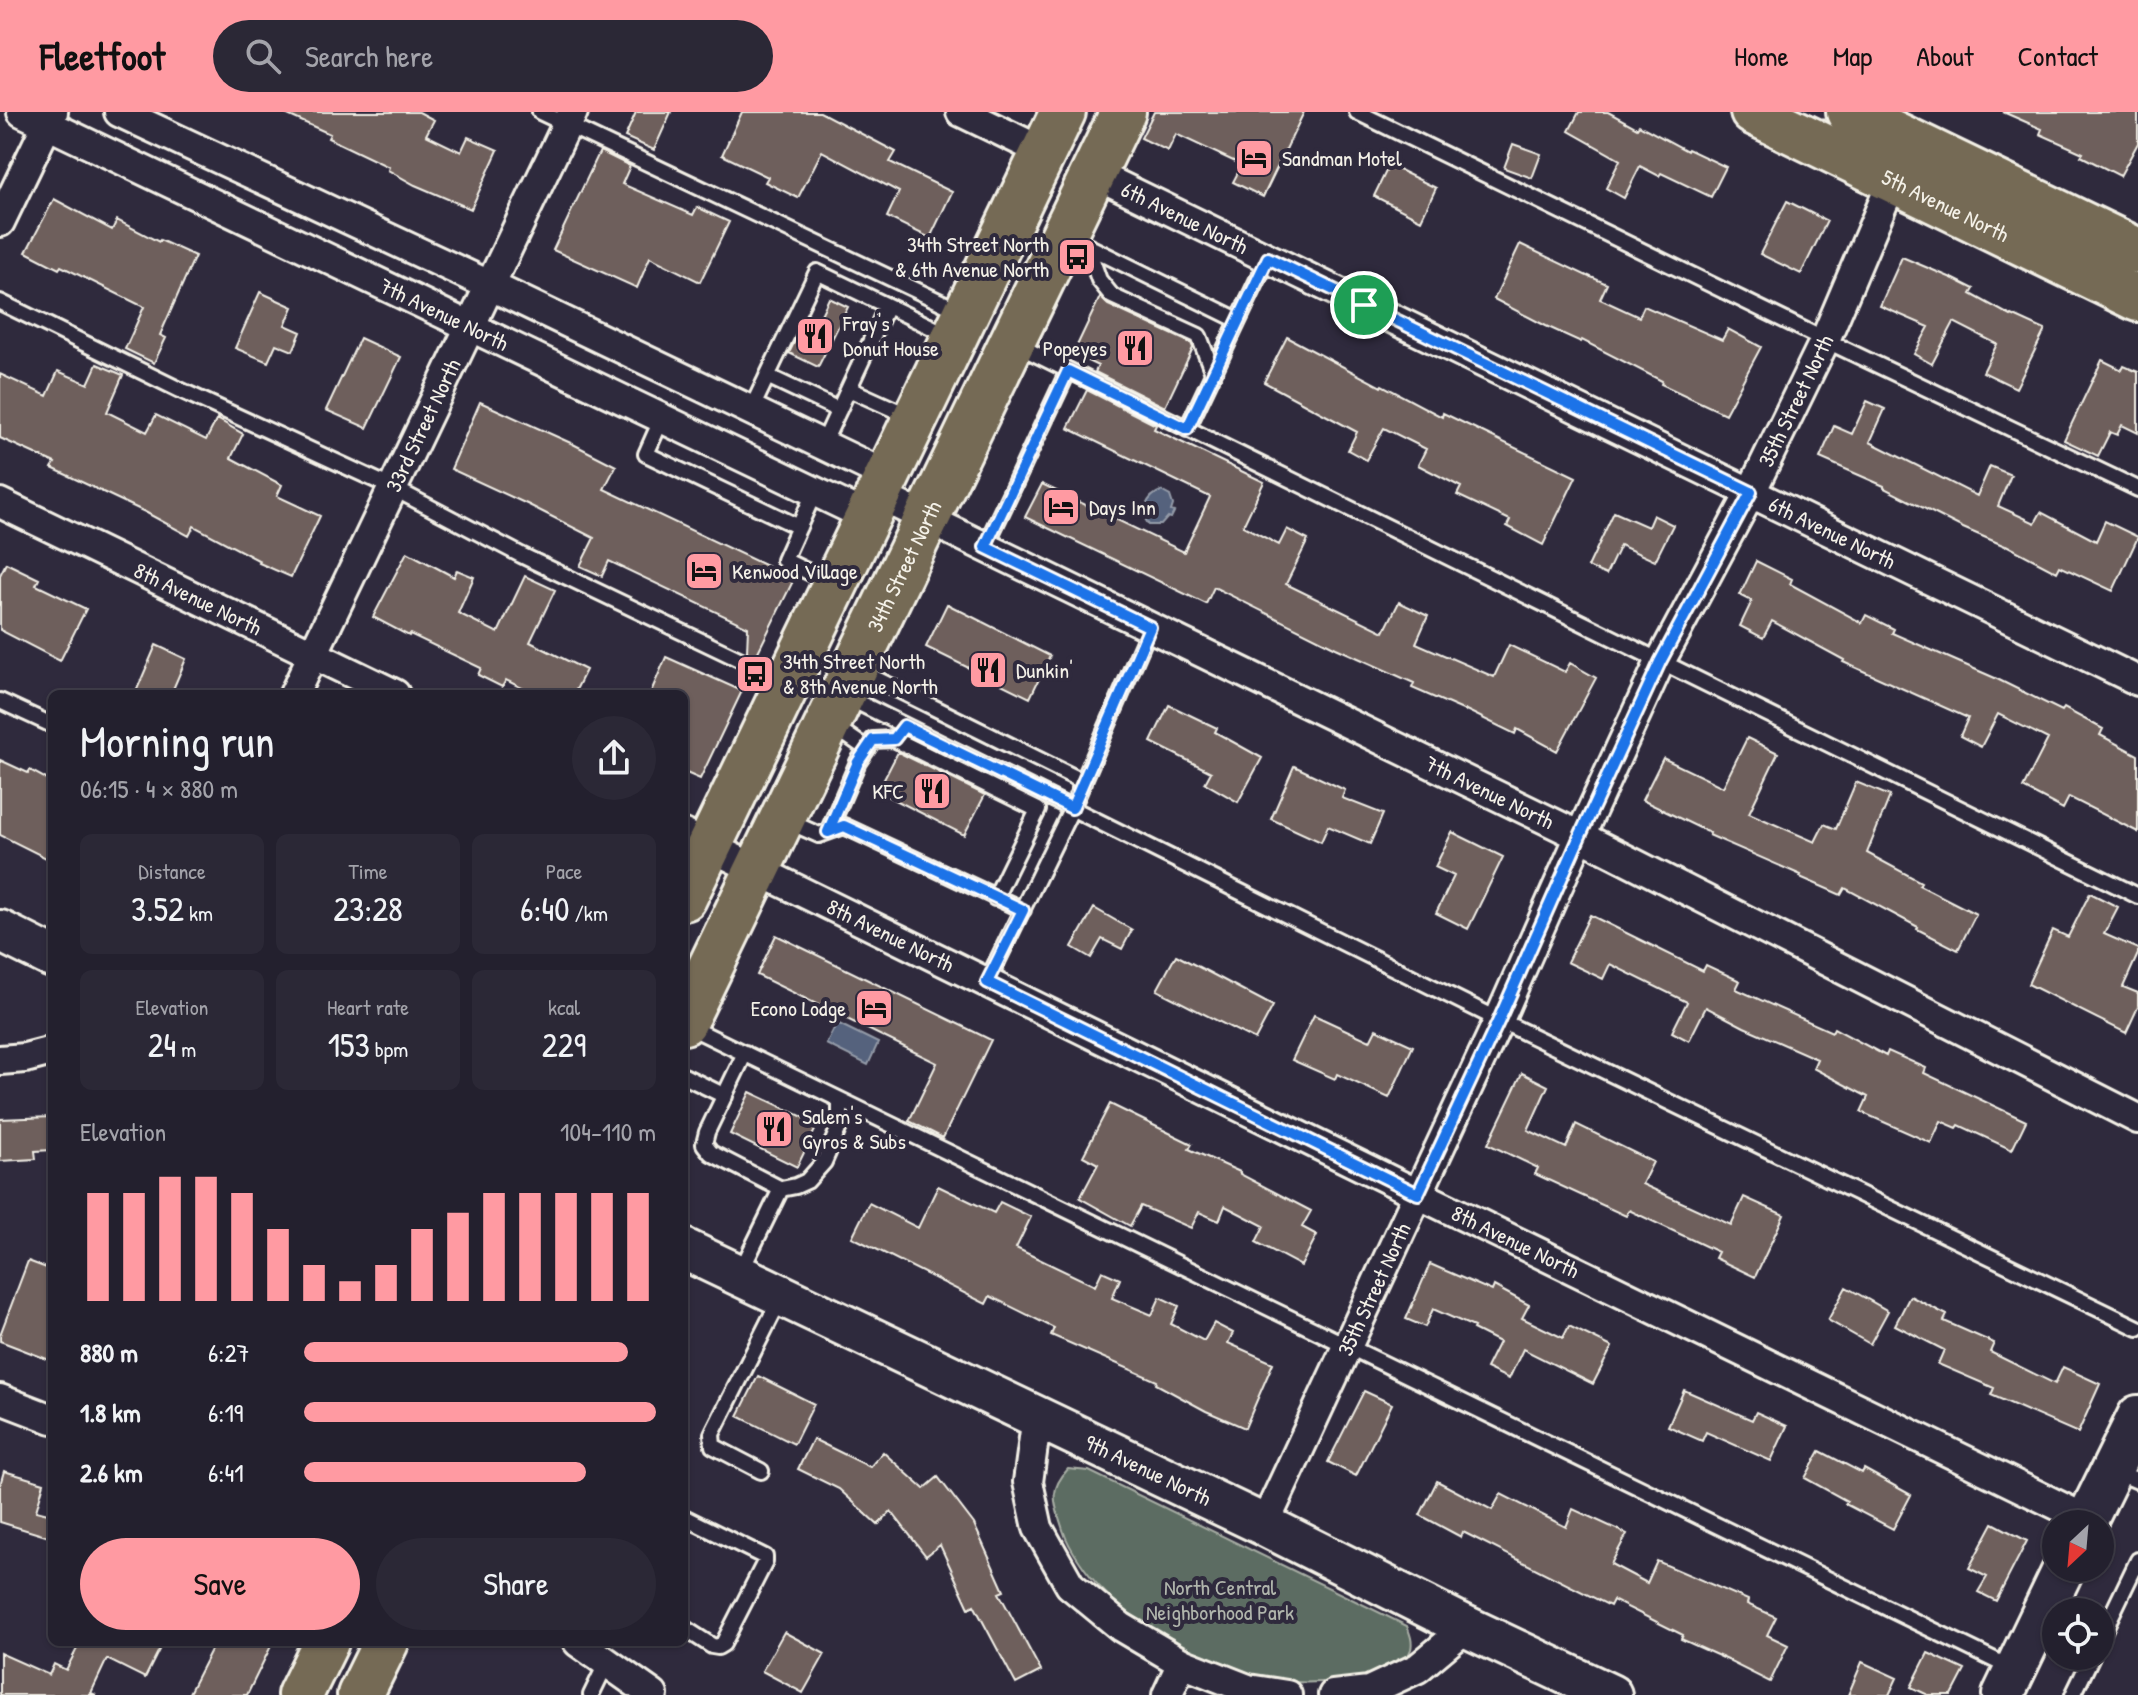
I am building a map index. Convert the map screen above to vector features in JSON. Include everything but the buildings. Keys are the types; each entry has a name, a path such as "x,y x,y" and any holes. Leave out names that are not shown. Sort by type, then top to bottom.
{"main road":[{"path":"688,880 697,840 788,682 1063,112"},
{"name":"34th Street North","path":"688,1015 1011,343 1075,240 1093,173 1123,112"},
{"name":"5th Avenue North","path":"1753,112 1902,160 2138,251"},
{"name":"5th Avenue North","path":"1849,112 1902,160 2134,287"},
{"path":"300,1695 324,1646"},
{"path":"360,1695 384,1646"}],"street":[{"name":"7th Avenue North","path":"119,112 823,444 878,496 1580,836 2138,1119"},
{"path":"961,112 1044,152"},
{"name":"7th Avenue North","path":"41,116 815,491 878,496"},
{"path":"0,222 41,116"},
{"name":"33rd Street North","path":"296,690 570,118"},
{"name":"35th Street North","path":"1264,1525 1499,1020 1660,662 1751,492 1825,340 1902,160"},
{"name":"6th Avenue North","path":"1093,173 2138,681"},
{"name":"8th Avenue North","path":"0,503 387,690"},
{"name":"8th Avenue North","path":"697,840 2062,1510"},
{"path":"0,931 48,955"},
{"path":"0,1060 48,1052"},
{"name":"9th Avenue North","path":"688,1251 1264,1525 1611,1695"},
{"path":"0,1399 48,1417"},
{"path":"1037,1416 1028,1482 1038,1528 1070,1585 1121,1627 1182,1663 1248,1689 1287,1695"},
{"path":"2096,1510 2125,1476 2138,1416"},
{"path":"2009,1683 2057,1582"},
{"path":"1333,1695 1369,1691 1418,1668 1467,1627"},
{"path":"584,1646 653,1695"},
{"path":"1167,1695 1182,1663"}],"lane":[{"path":"540,112 570,118 960,326"},
{"path":"1357,112 2138,489"},
{"path":"1075,240 1238,320"},
{"path":"1075,240 1112,296 1199,336 1213,373"},
{"path":"1187,429 1268,258"},
{"path":"751,410 817,272 887,306 960,326"},
{"path":"0,302 180,390 393,488 521,555 788,682"},
{"path":"823,444 887,306"},
{"path":"1011,343 2138,896"},
{"path":"985,547 1068,371"},
{"path":"767,376 839,410"},
{"path":"849,389 915,419"},
{"path":"662,418 646,454 799,527"},
{"path":"815,491 784,560 835,585"},
{"path":"987,982 1084,782 1150,627"},
{"path":"841,695 1499,1020 2138,1328"},
{"path":"841,695 867,749"},
{"path":"841,695 1084,782"},
{"path":"0,701 48,723"},
{"path":"894,739 904,726"},
{"path":"828,832 858,762 873,740 894,739 1038,810 995,898"},
{"path":"986,785 994,770"},
{"path":"781,818 819,835 844,826 1023,910"},
{"path":"688,1025 1347,1346 2009,1683"},
{"path":"745,1053 704,1144 711,1153 781,1189 807,1181 824,1162 840,1125 840,1100"},
{"path":"688,1078 725,1096"},
{"path":"739,1275 781,1189"},
{"path":"761,1471 713,1446 712,1434 782,1296"},
{"path":"688,1519 765,1557 723,1644 712,1646 688,1631"},
{"path":"2114,1610 2138,1560"},
{"path":"591,1695 607,1662"},
{"path":"2073,1695 2085,1670"}],"green space":[{"name":"North Central Neighborhood Park","path":"1068,1469 1089,1471 1407,1626 1411,1649 1393,1668 1377,1674 1340,1681 1305,1682 1239,1671 1174,1641 1122,1608 1092,1579 1073,1551 1057,1513 1055,1498 1057,1485"}],"water":[{"path":"1161,491 1170,496 1171,511 1174,512 1161,525 1149,525 1145,515 1146,505"},
{"path":"837,1023 878,1043 868,1065 826,1044"}],"place":[{"name":"Sandman Motel","path":"1254,158"},
{"name":"34th Street North & 6th Avenue North","path":"1077,257"},
{"name":"Fray's Donut House","path":"815,336"},
{"name":"Popeyes","path":"1135,348"},
{"name":"Days Inn","path":"1061,507"},
{"name":"Kenwood Village","path":"704,571"},
{"name":"Dunkin'","path":"988,670"},
{"name":"34th Street North & 8th Avenue North","path":"755,674"},
{"name":"KFC","path":"932,791"},
{"name":"Econo Lodge","path":"874,1008"},
{"name":"Salem's Gyros & Subs","path":"774,1129"}],"route":[{"path":"1268,258 1364,305 1751,492 1660,662 1418,1194 987,982 1023,910 844,826 828,832 858,762 873,740 894,739 904,726 1072,808 1150,627 985,547 1068,371 1187,429 1268,258"}]}
